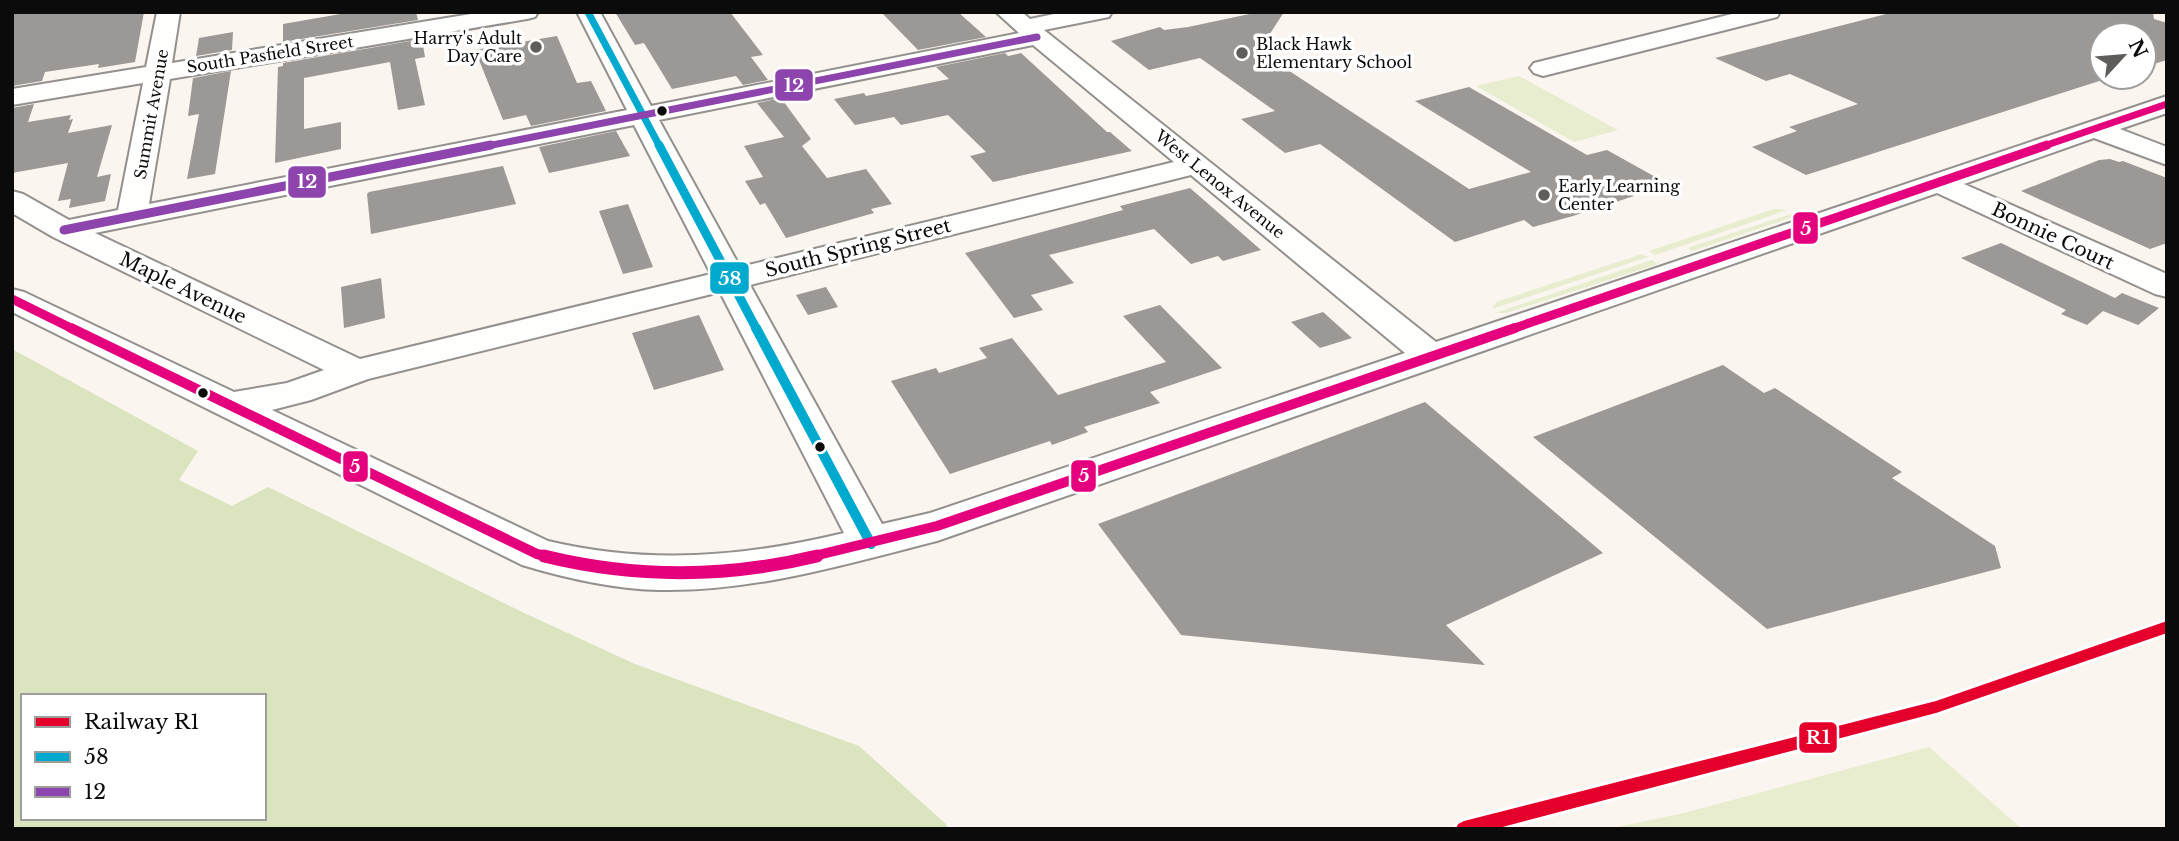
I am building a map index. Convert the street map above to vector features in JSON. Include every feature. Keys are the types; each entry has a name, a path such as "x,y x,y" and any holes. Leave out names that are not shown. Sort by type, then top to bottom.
{"street":[{"name":"Summit Avenue","path":"132,216 169,12"},
{"name":"South Pasfield Street","path":"12,97 527,12"},
{"path":"588,12 732,278 871,544"},
{"path":"64,230 643,114 1023,25 1101,12"},
{"path":"1543,68 1769,12"},
{"name":"West Lenox Avenue","path":"1023,25 1432,357"},
{"path":"12,299 537,554 581,565 657,574 716,572 793,561 937,526 2167,104"},
{"path":"2095,129 2167,157"},
{"name":"South Spring Street","path":"226,405 270,399 356,371 1198,165"},
{"name":"Bonnie Court","path":"1939,183 2167,287"},
{"name":"Maple Avenue","path":"12,200 64,230 356,371"},
{"name":"South Spring Street","path":"279,431 356,371"}],"green space":[{"path":"1519,76 1618,130 1574,142 1476,86"},
{"path":"1774,209 1787,210 1655,255 1649,251"},
{"path":"1794,213 1793,217 1692,251 1687,248"},
{"path":"1642,254 1648,257 1492,309 1496,302"},
{"path":"1652,260 1658,264 1506,313 1495,313"},
{"path":"12,349 198,451 179,480 232,506 268,487 522,612 635,664 859,746 947,825 947,829 12,829"},
{"path":"1929,747 2022,829 1608,829 1684,813"}],"building":[{"path":"12,12 144,12 135,62 45,72 42,81 12,86"},
{"path":"352,12 416,12 418,20 283,42 283,24"},
{"path":"615,12 730,12 763,55 751,57 768,80 743,85 736,76 672,89 644,43 635,45"},
{"path":"881,12 958,12 986,37 918,50"},
{"path":"1259,12 1284,12 1259,51 1469,189 1531,172 1415,101 1469,87 1587,155 1607,150 1659,179 1623,190 1634,196 1573,216 1533,227 1524,220 1455,242 1320,144 1285,153 1241,119 1275,111 1200,58 1149,70 1111,41 1160,27 1164,30 1188,27"},
{"path":"1894,12 2153,12 2154,19 2167,23 2167,60 2158,63 2158,21 2088,21 2088,85 1806,175 1752,147 1797,131 1789,127 1858,104 1790,74 1766,81 1715,58"},
{"path":"233,32 232,50 196,56 199,38"},
{"path":"557,36 577,83 591,81 606,111 531,126 526,115 503,120 475,50"},
{"path":"422,39 425,57 415,59 425,105 398,110 390,62 304,78 304,129 341,122 341,149 275,163 278,67 283,66 283,63"},
{"path":"1005,53 1008,56 1021,53 1107,132 1132,151 993,182 970,156 986,152 948,115 901,125 894,117 855,125 834,99 864,93 866,96 949,79 936,67"},
{"path":"231,71 215,174 187,179 199,114 188,116 193,78"},
{"path":"781,98 811,139 802,146 827,178 866,169 892,204 871,209 874,213 786,238 765,203 760,205 745,181 763,177 744,146 784,137 757,103"},
{"path":"34,104 28,122 71,115 69,120 73,119 68,133 112,125 97,177 111,174 105,201 69,208 71,199 58,201 68,163 12,173 12,108"},
{"path":"616,131 630,156 549,173 539,147"},
{"path":"2099,160 2123,161 2167,178 2167,243 2150,249 2021,191"},
{"path":"503,166 516,204 371,234 369,192"},
{"path":"1190,188 1261,250 1223,261 1218,256 1191,264 1154,229 1049,255 1074,283 1031,295 1043,310 1014,318 965,253 1123,210 1120,206"},
{"path":"628,204 653,267 623,274 599,211"},
{"path":"2001,243 2115,298 2122,293 2159,308 2138,325 2103,311 2087,325 2061,314 2066,310 1961,258"},
{"path":"381,278 385,318 344,328 341,287"},
{"path":"826,287 838,307 808,315 796,295"},
{"path":"1160,305 1222,368 1150,392 1160,403 1084,427 1088,432 1052,445 1050,441 950,474 891,381 936,368 939,373 987,358 979,348 1012,338 1058,395 1166,362 1123,316"},
{"path":"1323,312 1352,338 1320,348 1291,322"},
{"path":"699,315 724,370 654,390 632,333"},
{"path":"1723,365 1764,393 1775,388 1902,472 1892,478 1995,546 2001,568 1767,629 1533,437"},
{"path":"1425,402 1603,553 1446,625 1485,665 1181,635 1098,524"}],"rail line":[{"name":"R1","path":"1464,829 1936,707 2167,627"}],"transit line":[{"name":"58","path":"588,12 871,544"},
{"name":"12","path":"64,230 1037,37"},
{"name":"5","path":"12,299 537,554 581,565 657,574 716,572 804,559 937,526 2167,104"}],"place":[{"name":"Harry's Adult Day Care","path":"536,47"},
{"name":"Black Hawk Elementary School","path":"1242,53"},
{"name":"Early Learning Center","path":"1544,195"}]}
